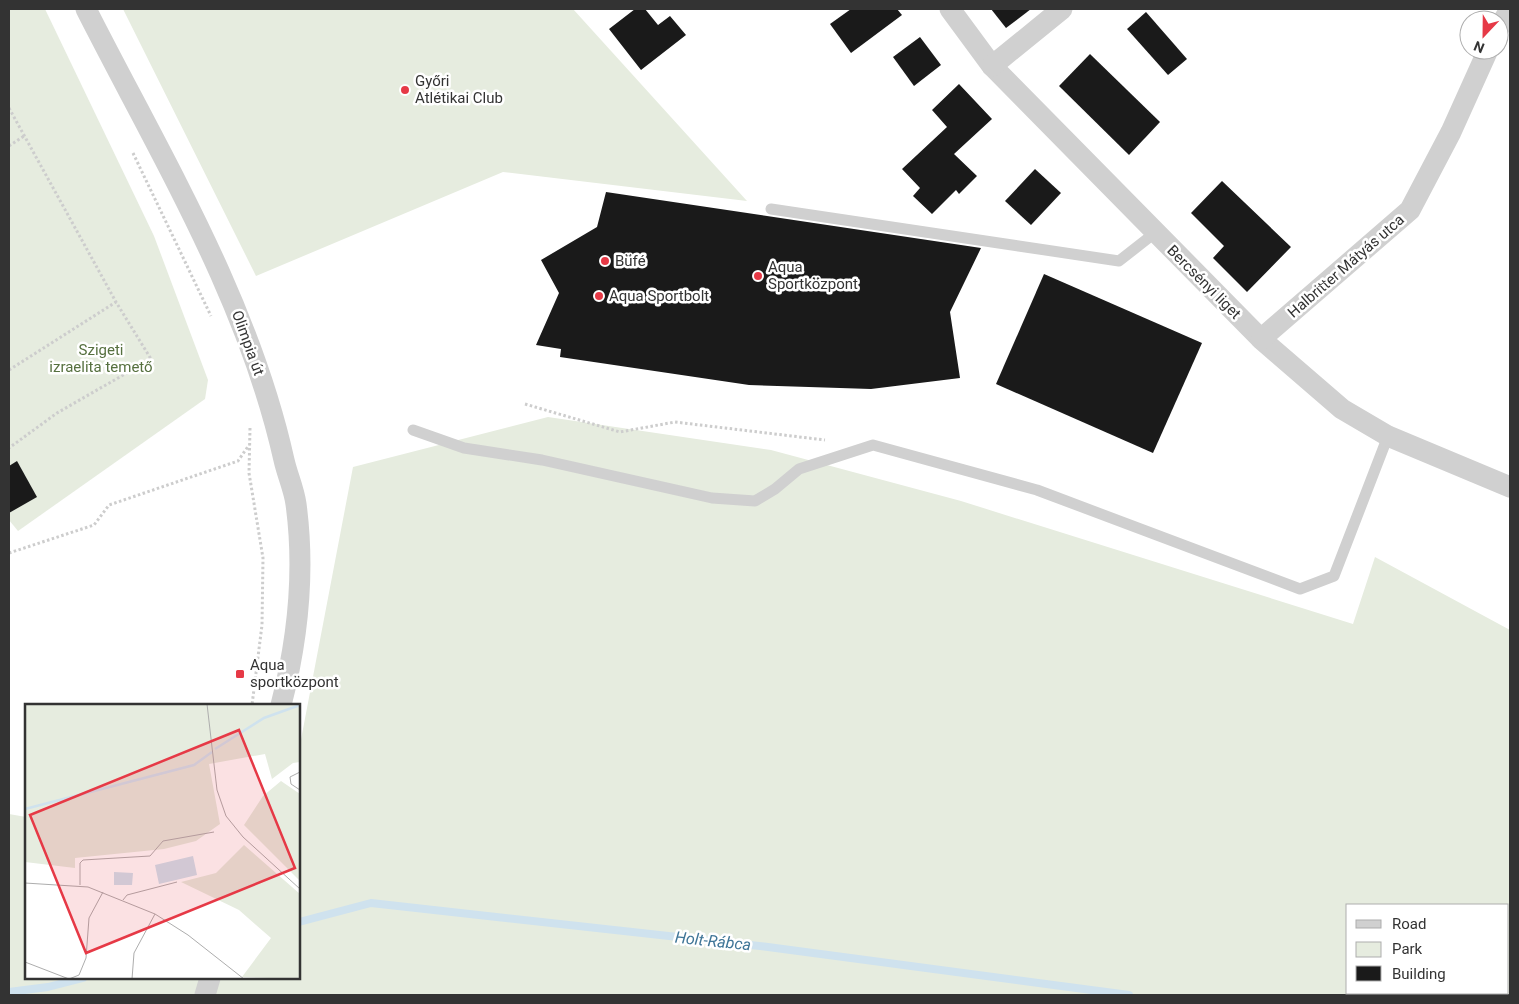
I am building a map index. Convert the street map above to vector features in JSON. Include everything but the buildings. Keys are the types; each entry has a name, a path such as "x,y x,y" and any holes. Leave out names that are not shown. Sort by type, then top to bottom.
{"street":[{"name":"Olimpia út","path":"86,9 201,233 242,324 275,419 296,502 300,560 298,624 281,704"},
{"name":"Bercsényi liget","path":"950,9 992,66 1261,339 1342,409 1388,436 1510,487"},
{"path":"992,66 1062,9"},
{"name":"Halbritter Mátyás utca","path":"1261,339 1410,210 1451,132 1483,60"}],"lane":[{"path":"772,209 1119,260 1156,232"},
{"path":"413,430 464,448 542,460 712,498 755,501 775,489 799,469 873,446 1037,490 1300,589 1334,576 1388,436"}],"path":[{"path":"9,108 116,302 151,359 57,413 9,448"},
{"path":"9,146 24,136"},
{"path":"130,148 213,321"},
{"path":"9,370 116,302"},
{"path":"525,404 620,432 675,422 833,441"},
{"path":"250,420 249,474 263,558 262,625 252,704"},
{"path":"9,553 94,525 108,505 238,460 250,445"}],"green space":[{"name":"Szigeti izraelita temető","path":"9,9 45,9 154,236 208,380 205,399 18,531 9,520"},
{"name":"Győri Atlétikai Club","path":"123,9 573,9 747,201 503,172 256,276"},
{"path":"548,417 771,450 961,501 1353,624 1375,557 1510,630 1510,995 9,995 9,814 25,817 25,979 300,979 300,745 353,467"}],"waterway":[{"name":"Holt-Rábca","path":"300,922 371,903 768,947 1129,995"},
{"name":"Holt-Rábca","path":"9,992 48,987 79,979"}],"place":[{"name":"Győri Atlétikai Club","path":"405,90"},
{"name":"Büfé","path":"605,261"},
{"name":"Aqua Sportközpont","path":"758,276"},
{"name":"Aqua Sportbolt","path":"599,296"},
{"name":"Aqua sportközpont","path":"240,674"}]}
